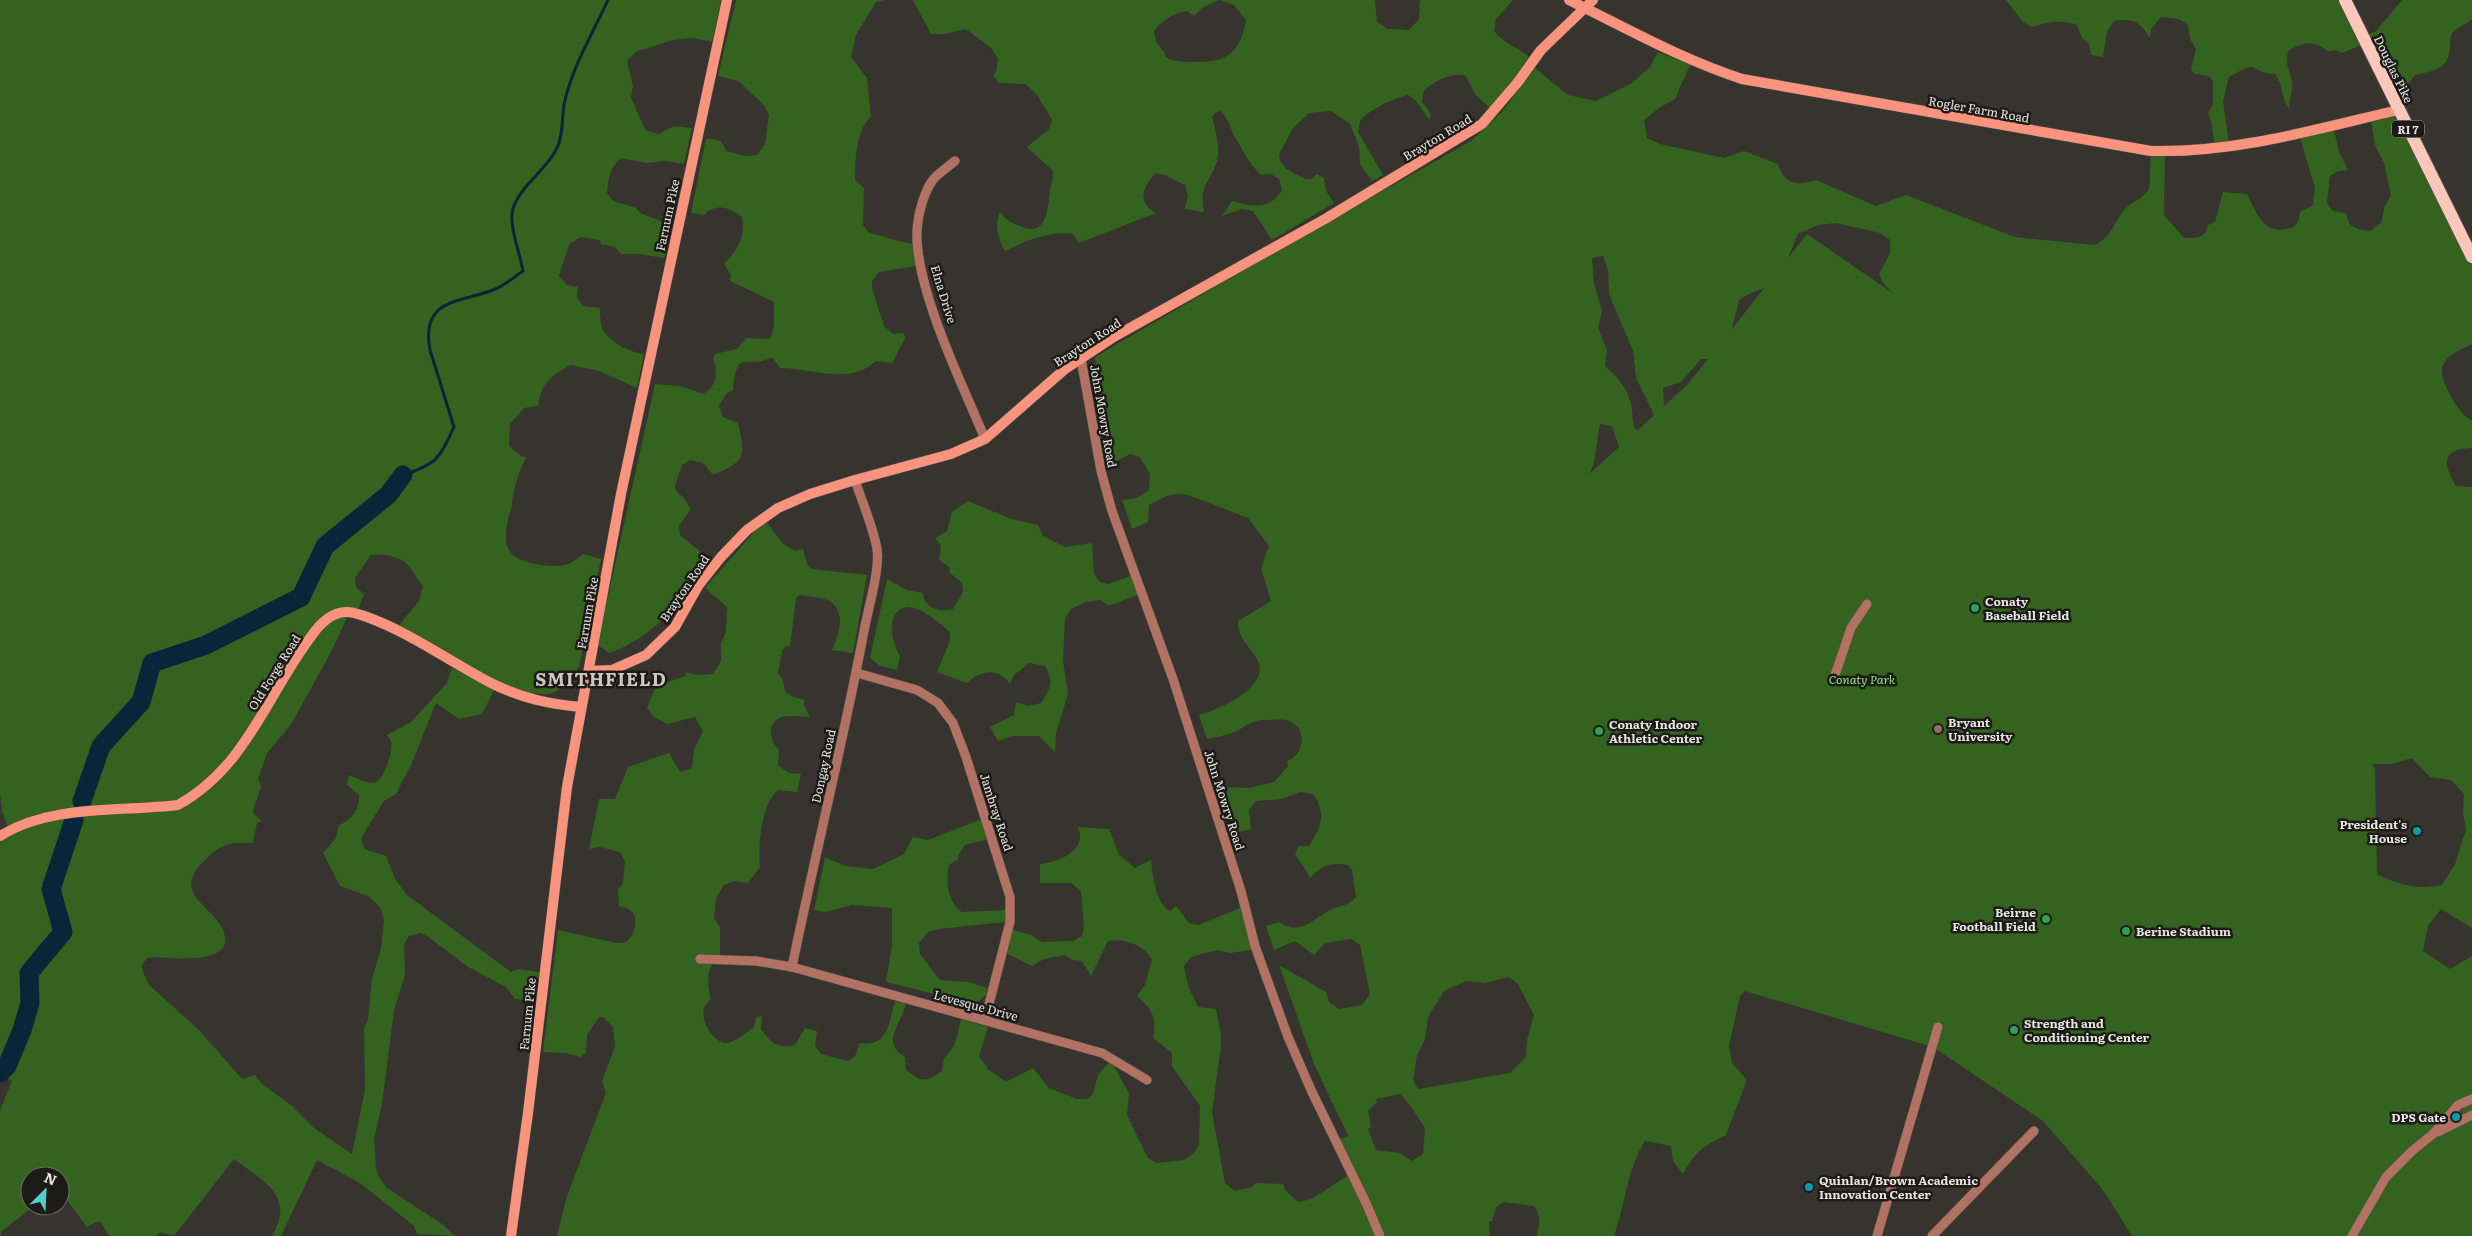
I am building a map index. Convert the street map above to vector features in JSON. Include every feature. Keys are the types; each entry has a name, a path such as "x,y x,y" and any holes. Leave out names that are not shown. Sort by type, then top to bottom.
{"main road":[{"name":"Douglas Pike","path":"2345,0 2472,257"}],"street":[{"name":"Farnum Pike","path":"511,1236 528,1113 564,806 581,708 622,484 727,0"},
{"name":"Rogler Farm Road","path":"1569,0 1648,42 1705,67 1742,79 2151,151 2191,152 2232,146 2398,110"},
{"name":"Brayton Road","path":"589,671 612,670 646,655 674,627 698,586 721,557 747,530 778,508 810,494 943,456 985,439 1045,386 1080,359 1112,338 1325,219 1482,124 1518,82 1541,50 1593,0"},
{"name":"Elna Drive","path":"955,161 933,180 923,203 917,239 924,278 939,326 985,439"},
{"name":"John Mowry Road","path":"1080,359 1101,471 1112,511 1173,679 1241,891 1257,949 1288,1037 1312,1092 1366,1202 1380,1236"},
{"name":"Dongay Road","path":"792,967 823,831 835,763 857,673 874,581 877,550 855,480"},
{"path":"1835,675 1851,628 1867,604"},
{"name":"Old Forge Road","path":"0,836 10,830 38,820 68,813 178,805 192,797 237,755 302,647 318,626 337,614 345,612 360,615 403,632 491,683 516,694 543,703 581,708"},
{"name":"Jambray Road","path":"857,673 917,690 938,703 953,723 966,757 1010,897 1010,922 985,1020"},
{"path":"700,959 756,961 792,967"},
{"name":"Levesque Drive","path":"792,967 854,986 1102,1053 1147,1080"},
{"path":"1877,1236 1938,1028"},
{"path":"2352,1236 2386,1177 2412,1151 2433,1134 2458,1105 2472,1100"},
{"path":"2433,1134 2472,1115"},
{"path":"1932,1236 2034,1131"}],"green space":[{"path":"0,0 721,0 712,42 692,38 673,40 635,52 627,61 633,86 631,97 645,130 658,134 674,126 692,128 684,164 665,161 647,163 621,158 614,165 609,178 607,193 613,201 636,208 640,213 671,225 664,258 639,254 621,254 615,247 601,244 600,240 581,237 569,244 559,276 567,285 578,287 577,298 583,306 600,308 602,328 610,338 626,349 644,354 637,388 599,371 570,365 548,381 542,391 538,406 524,408 510,424 509,446 521,456 526,457 515,487 509,515 506,536 509,550 521,560 547,566 568,564 583,554 601,559 577,671 568,682 556,691 538,694 498,681 475,670 399,625 419,601 423,586 409,566 401,560 380,554 371,555 355,578 356,587 364,594 357,613 348,616 330,654 290,726 267,753 258,779 261,787 253,810 254,814 262,821 257,823 253,843 232,843 216,850 195,871 191,881 196,897 221,926 225,939 222,948 214,954 203,957 147,958 141,966 148,984 199,1030 242,1079 255,1075 261,1083 292,1106 314,1128 352,1154 365,1090 364,1028 368,1019 372,979 381,949 384,919 380,907 368,896 340,886 323,853 336,838 339,825 351,817 357,809 359,795 347,785 349,775 370,783 379,780 388,763 392,745 387,735 411,722 447,683 452,668 494,690 482,714 459,719 436,703 411,765 396,794 384,801 361,838 364,849 386,856 395,879 407,895 511,972 519,969 539,972 536,1001 515,999 506,987 468,967 427,936 420,933 409,936 404,944 405,975 394,1010 382,1104 374,1140 376,1167 379,1177 387,1188 442,1224 455,1236 417,1234 414,1226 360,1183 317,1160 281,1236 272,1236 278,1222 280,1210 278,1200 265,1182 234,1159 174,1236 160,1232 156,1236 110,1236 100,1222 87,1227 70,1204 70,1166 20,1166 21,1216 2,1231 0,1236 0,1110 12,1081 0,1075 0,836 9,830 2,811 0,794"},
{"path":"736,0 885,0 876,2 856,35 851,57 867,78 871,117 866,122 859,137 855,180 864,188 863,225 869,233 917,244 922,265 879,272 872,281 872,288 884,326 893,334 904,333 905,338 892,363 876,361 854,373 830,374 780,368 772,357 763,361 741,363 737,368 733,390 726,394 719,406 723,417 738,423 742,444 740,457 732,466 713,475 703,463 690,460 682,465 675,486 676,491 684,498 691,509 679,526 680,535 712,561 679,602 654,627 625,646 609,653 599,646 599,637 655,384 680,386 703,394 711,388 715,379 716,369 713,359 715,354 737,349 746,338 770,339 774,327 774,302 730,281 731,275 724,264 733,254 739,243 743,231 742,217 723,208 713,209 704,215 691,213 706,138 721,141 726,151 745,156 757,155 765,144 769,115 763,104 738,81 718,76"},
{"path":"913,0 1219,0 1375,0 1377,22 1388,29 1409,30 1419,19 1420,0 1513,0 1496,19 1494,31 1502,39 1531,58 1491,109 1475,94 1466,76 1455,75 1449,76 1424,90 1422,101 1431,115 1429,120 1416,101 1408,95 1383,104 1370,112 1360,121 1358,132 1383,175 1372,181 1360,164 1359,146 1350,124 1331,111 1309,113 1293,128 1279,154 1280,161 1286,169 1305,179 1311,179 1317,174 1324,178 1326,191 1334,203 1272,240 1253,211 1242,209 1222,216 1232,201 1246,205 1266,204 1272,201 1282,190 1279,179 1271,174 1261,175 1254,167 1220,111 1216,112 1212,117 1218,152 1216,164 1203,191 1204,212 1184,209 1188,197 1185,185 1165,175 1156,173 1145,189 1144,199 1150,209 1156,213 1079,243 1073,234 1065,233 1029,240 1005,251 998,232 997,222 1000,212 1010,221 1028,229 1035,229 1040,226 1047,213 1053,171 1027,147 1049,129 1052,120 1037,95 1026,84 999,83 993,75 996,72 998,59 991,48 966,29 944,34 931,34","holes":["1219,0 1234,5 1246,20 1240,40 1231,53 1225,57 1207,62 1180,61 1165,57 1165,53 1156,42 1154,31 1165,20 1177,13 1187,11 1194,16 1202,8"]},
{"path":"2006,0 2346,0 2365,36 2376,31 2402,0 2472,0 2472,19 2453,32 2447,60 2439,68 2415,75 2410,82 2392,91 2366,43 2342,53 2336,50 2328,51 2309,43 2289,50 2287,65 2292,84 2290,109 2285,102 2280,83 2275,74 2250,67 2239,71 2229,77 2223,101 2229,143 2215,147 2208,113 2213,105 2213,82 2209,76 2195,74 2191,70 2196,49 2190,39 2188,25 2179,19 2161,17 2151,29 2150,38 2136,22 2127,20 2114,21 2107,32 2103,57 2091,55 2089,44 2082,38 2077,25 2066,22 2054,22 2032,27 2023,22"},
{"name":"Conaty Park","path":"1658,52 1690,65 1675,99 1659,108 1644,120 1647,138 1660,144 1724,158 1744,151 1778,164 1788,180 1803,183 1816,180 1876,206 1906,195 2015,237 2094,245 2109,234 2126,208 2142,197 2147,191 2150,184 2152,153 2165,151 2164,215 2184,238 2200,237 2207,230 2208,225 2215,222 2223,192 2247,194 2261,220 2272,228 2279,230 2293,227 2298,221 2300,212 2313,205 2315,188 2299,134 2333,126 2339,152 2348,170 2338,171 2330,176 2327,203 2333,211 2346,213 2349,222 2354,227 2371,231 2382,222 2384,208 2391,195 2384,163 2375,145 2371,119 2396,112 2472,256 2472,344 2454,353 2447,359 2442,368 2442,374 2447,389 2456,405 2472,420 2472,448 2455,451 2450,455 2447,465 2456,486 2472,487 2472,928 2441,909 2428,926 2423,951 2450,969 2472,956 2472,1236 2132,1236 2103,1190 2043,1121 1933,1047 1745,991 1740,996 1729,1046 1732,1063 1747,1080 1726,1135 1700,1150 1683,1174 1673,1161 1671,1146 1645,1141 1630,1175 1614,1236 1537,1236 1539,1217 1537,1209 1534,1206 1504,1202 1496,1207 1492,1221 1489,1221 1490,1236 557,1236 566,1199 606,1093 602,1081 615,1046 613,1027 603,1017 599,1017 587,1035 586,1053 580,1057 566,1053 543,1052 558,930 616,943 626,942 632,935 635,917 628,909 619,906 618,890 623,883 625,861 620,852 600,847 589,849 599,799 615,799 628,767 669,753 680,772 692,768 694,750 703,731 695,717 667,724 653,716 647,708 656,686 685,676 686,672 697,675 713,674 721,661 721,643 726,632 727,607 705,588 761,524 766,521 782,543 795,551 803,549 807,564 811,569 867,575 853,653 832,650 839,632 840,619 836,607 831,602 800,595 796,598 790,647 786,646 782,651 778,673 782,678 786,692 789,695 804,700 804,705 810,717 782,717 773,723 771,737 779,750 778,765 789,773 801,774 797,792 778,790 772,796 768,805 760,837 760,867 748,883 734,881 724,885 716,898 714,918 720,927 720,957 712,965 708,976 711,999 703,1013 704,1020 714,1037 725,1043 734,1041 754,1027 756,1018 762,1015 761,1029 775,1044 784,1046 795,1045 805,1028 817,1031 815,1046 821,1054 848,1061 855,1056 860,1043 870,1043 882,1038 886,1032 895,1001 906,1004 894,1033 894,1045 905,1057 906,1070 916,1077 924,1080 942,1071 944,1058 954,1045 961,1019 988,1027 979,1056 988,1069 1006,1082 1033,1068 1049,1088 1077,1099 1087,1099 1093,1094 1098,1075 1111,1060 1129,1094 1127,1115 1148,1158 1157,1163 1184,1160 1194,1153 1199,1144 1200,1106 1172,1066 1172,1053 1153,1038 1154,1019 1150,1010 1137,996 1145,985 1152,959 1148,954 1139,946 1127,942 1108,941 1091,976 1082,961 1073,960 1065,955 1044,959 1032,966 1004,952 1009,929 1031,935 1042,942 1073,941 1082,936 1084,927 1081,891 1071,883 1040,883 1040,864 1055,861 1070,854 1079,843 1078,827 1109,829 1119,855 1135,868 1151,860 1158,895 1165,907 1170,911 1176,906 1189,923 1198,925 1243,907 1258,949 1230,953 1217,950 1191,957 1184,966 1188,986 1198,1007 1216,1009 1221,1034 1212,1112 1225,1183 1234,1191 1252,1187 1256,1183 1283,1184 1286,1191 1298,1202 1312,1198 1352,1174 1338,1140 1348,1136 1314,1064 1279,965 1326,992 1329,1002 1339,1009 1362,1005 1370,994 1360,945 1351,939 1325,943 1314,955 1295,941 1274,950 1266,926 1279,922 1294,928 1300,927 1332,909 1350,902 1356,897 1352,870 1348,865 1337,864 1318,870 1310,878 1295,854 1299,846 1309,846 1321,820 1320,808 1313,794 1301,792 1281,799 1256,801 1249,810 1251,829 1237,833 1222,787 1249,788 1274,782 1288,766 1287,761 1301,747 1302,740 1298,728 1286,720 1262,720 1230,734 1207,739 1199,715 1229,703 1240,696 1249,689 1260,671 1258,661 1242,637 1238,621 1271,601 1261,568 1269,546 1248,518 1188,495 1176,494 1167,496 1149,505 1148,522 1132,529 1122,500 1137,498 1149,490 1150,474 1140,457 1130,454 1111,464 1095,357 1471,141 1502,112 1535,68 1568,95 1596,101 1632,83 1650,67","holes":["1836,223 1880,233 1890,240 1890,253 1879,274 1883,283 1894,294 1807,234 1788,258 1798,234 1818,225","1603,256 1608,270 1609,294 1633,351 1636,378 1654,415 1637,431 1633,422 1632,408 1627,393 1618,379 1605,366 1607,350 1598,328 1602,311 1594,283 1592,258","1764,288 1732,329 1739,300","1701,359 1708,359 1687,385 1664,406 1663,388 1681,382","1600,424 1612,426 1619,447 1589,474 1594,463","2412,758 2430,777 2451,780 2464,794 2463,812 2466,830 2455,864 2442,885 2408,886 2377,874 2375,769 2372,764 2392,764","1509,977 1518,984 1534,1015 1527,1040 1526,1057 1510,1073 1418,1089 1413,1080 1417,1055 1425,1040 1428,1017 1444,991 1466,981 1485,983","1400,1094 1404,1098 1425,1128 1423,1154 1412,1161 1400,1153 1376,1150 1368,1129 1371,1127 1368,1111 1377,1102 1376,1099"]},
{"path":"968,501 1011,519 1038,525 1043,536 1065,547 1092,543 1094,573 1100,582 1108,584 1134,575 1143,593 1109,606 1100,600 1086,602 1071,609 1065,618 1063,661 1068,694 1056,733 1055,752 1039,736 1013,736 998,741 990,727 1014,715 1016,702 1028,706 1041,703 1050,685 1048,671 1045,666 1029,663 1014,675 1010,684 1000,675 989,672 978,675 967,683 937,672 950,641 950,632 924,612 912,607 900,610 895,615 893,621 894,644 900,656 897,670 880,666 870,658 887,579 907,590 923,593 926,603 934,608 943,610 953,609 963,592 962,583 950,573 949,567 939,560 941,545 935,538 947,531 952,512"},
{"path":"982,819 989,839 965,845 958,859 949,865 949,891 953,903 962,912 1006,910 1005,922 939,929 928,932 919,943 920,954 940,980 969,982 987,988 986,995 975,1004 886,982 892,945 892,908 852,905 825,912 814,910 825,857 845,866 873,869 904,854 913,837 928,840"}],"waterway":[{"path":"403,475 423,467 436,459 454,427 430,350 428,333 431,321 445,305 497,288 523,271 513,230 513,208 517,199 555,152 562,129 567,92 583,51 608,0"},
{"path":"82,801 101,746 141,702 152,663 206,645 301,597 325,546 388,495 403,475"},
{"path":"0,1073 7,1066 22,1030 30,1003 29,973 63,932 51,889 74,820"}],"place":[{"name":"Conaty Baseball Field","path":"1975,608"},
{"name":"Bryant University","path":"1938,729"},
{"name":"Conaty Indoor Athletic Center","path":"1599,731"},
{"name":"President's House","path":"2417,831"},
{"name":"Beirne Football Field","path":"2046,919"},
{"name":"Berine Stadium","path":"2126,931"},
{"name":"Strength and Conditioning Center","path":"2014,1030"},
{"name":"DPS Gate","path":"2456,1117"},
{"name":"Quinlan/Brown Academic Innovation Center","path":"1809,1187"}],"district":[{"name":"SMITHFIELD","path":"601,678"}]}
